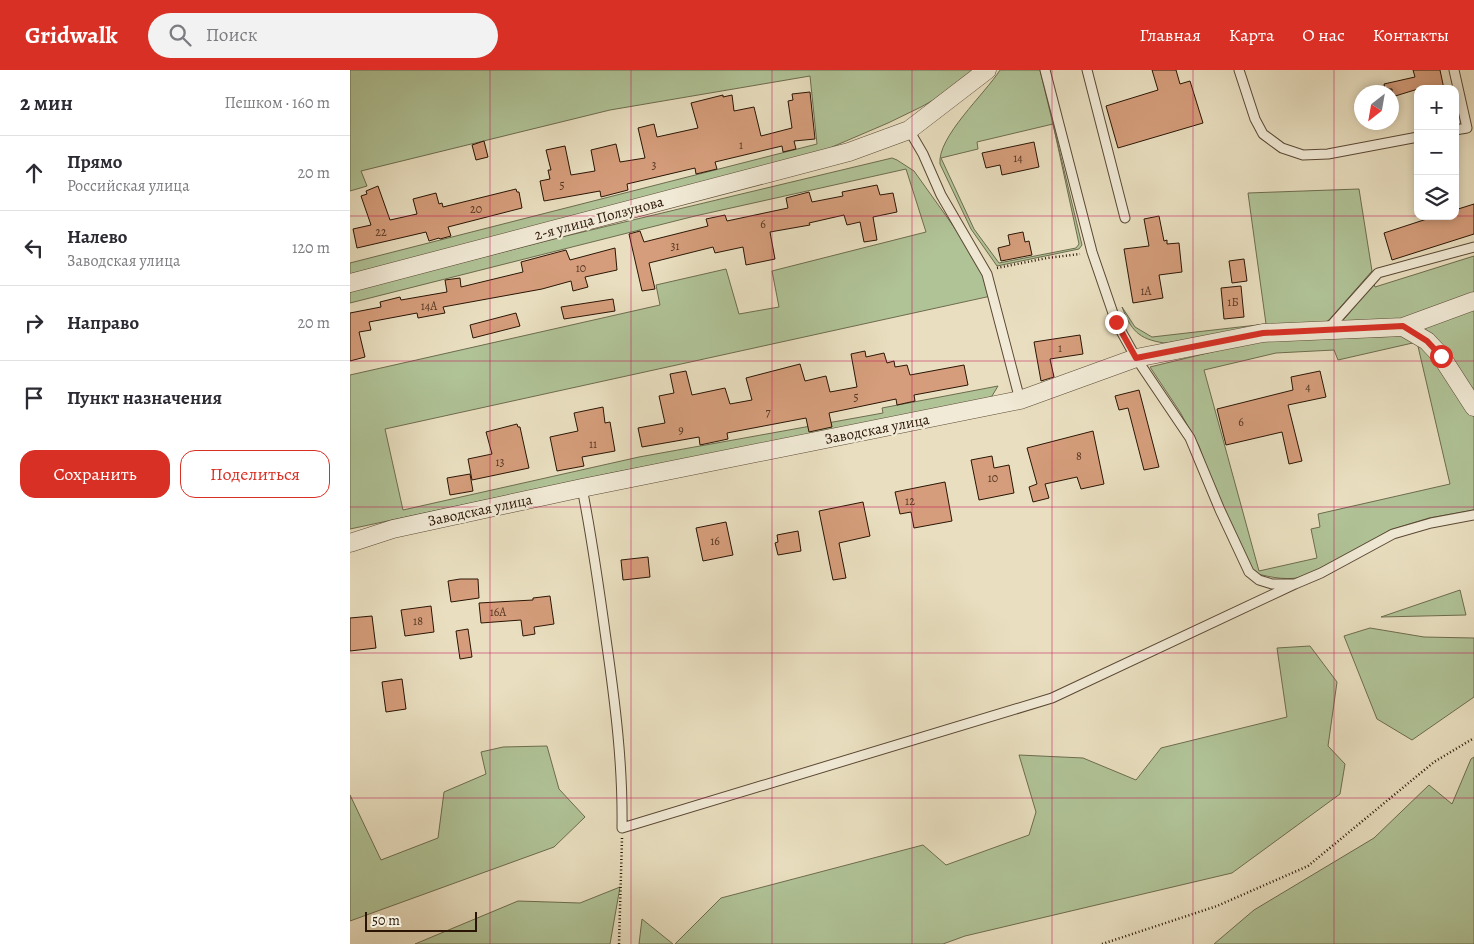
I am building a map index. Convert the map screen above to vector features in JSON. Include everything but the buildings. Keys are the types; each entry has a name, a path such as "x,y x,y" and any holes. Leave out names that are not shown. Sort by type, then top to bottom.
{"street":[{"name":"2-я улица Ползунова","path":"350,283 848,152 909,130 987,70"},
{"name":"Заводская улица","path":"350,543 393,529 582,488 1020,400 1136,358 1263,333 1403,326 1474,301"},
{"path":"1403,326 1427,341 1441,356 1474,407"}],"lane":[{"path":"1045,70 1092,252 1116,322 1136,358 1190,438 1220,510 1249,572 1259,580 1272,584 1295,584"},
{"path":"1087,70 1125,218"},
{"path":"1239,70 1255,119 1263,134 1282,148 1303,155 1328,154 1414,138"},
{"path":"1454,70 1457,85"},
{"path":"1459,92 1467,128 1459,129"},
{"path":"909,130 923,154 941,195 985,271 1020,400"},
{"path":"1328,330 1378,273 1474,247"},
{"path":"582,488 594,551 614,692 623,783 622,828 1052,698 1321,573 1393,534 1431,523 1474,515"}],"path":[{"path":"985,271 1047,258 1092,252"},
{"path":"1102,944 1217,906 1308,866 1434,762 1474,738"},
{"path":"620,944 622,828"}],"green space":[{"path":"350,70 976,70 946,93 921,107 804,159 350,274 350,263 817,144 810,76 610,110 361,171 367,186 350,191"},
{"path":"1000,70 1040,70 1053,124 977,142 978,149 941,158 974,229 999,263 1076,248 1079,244 1053,126 1082,245 1079,249 997,266 971,229 940,164 941,153 946,141 963,116"},
{"path":"892,158 914,171 969,248 991,296 385,429 403,510 639,457 883,413 882,408 998,386 992,396 985,400 612,473 350,529 350,375 660,305 656,285 726,269 739,314 779,307 772,271 926,232 906,169 695,216 350,303 350,291 566,236"},
{"path":"1359,189 1372,271 1329,320 1320,325 1164,343 1142,336 1129,322 1122,307 1135,327 1152,337 1266,324 1248,193"},
{"path":"1474,256 1474,295 1397,323 1339,325 1374,284 1375,287"},
{"path":"1474,307 1474,394 1414,327"},
{"path":"1404,336 1424,344 1474,413 1474,510 1429,518 1390,530 1308,576 1281,578 1254,573 1221,506 1199,446 1180,412 1150,367 1257,341","holes":["1417,342 1450,484 1318,514 1320,527 1311,529 1317,558 1259,571 1204,370 1276,353 1334,350 1338,360"]},
{"path":"1460,590 1466,615 1381,617"},
{"path":"1370,628 1424,637 1474,638 1474,697 1412,740 1377,719 1344,636"},
{"path":"1310,646 1337,682 1328,746 1345,764 1340,794 1232,873 965,936 943,944 675,944 721,898 923,845 946,865 1029,835 1036,812 1019,755 1083,758 1136,780 1161,748 1287,717 1277,648"},
{"path":"547,746 559,789 585,817 554,847 350,921 350,795 381,860 438,838 444,792 486,774 481,752 503,747"},
{"path":"1474,757 1474,944 1214,944 1254,910 1374,838 1429,785 1452,804 1471,759"},
{"path":"620,887 610,944 415,944 518,901 580,903"},
{"path":"642,919 673,944 639,944"}],"route":[{"path":"1116,322 1136,358 1263,333 1403,326 1427,341 1441,356"}]}
